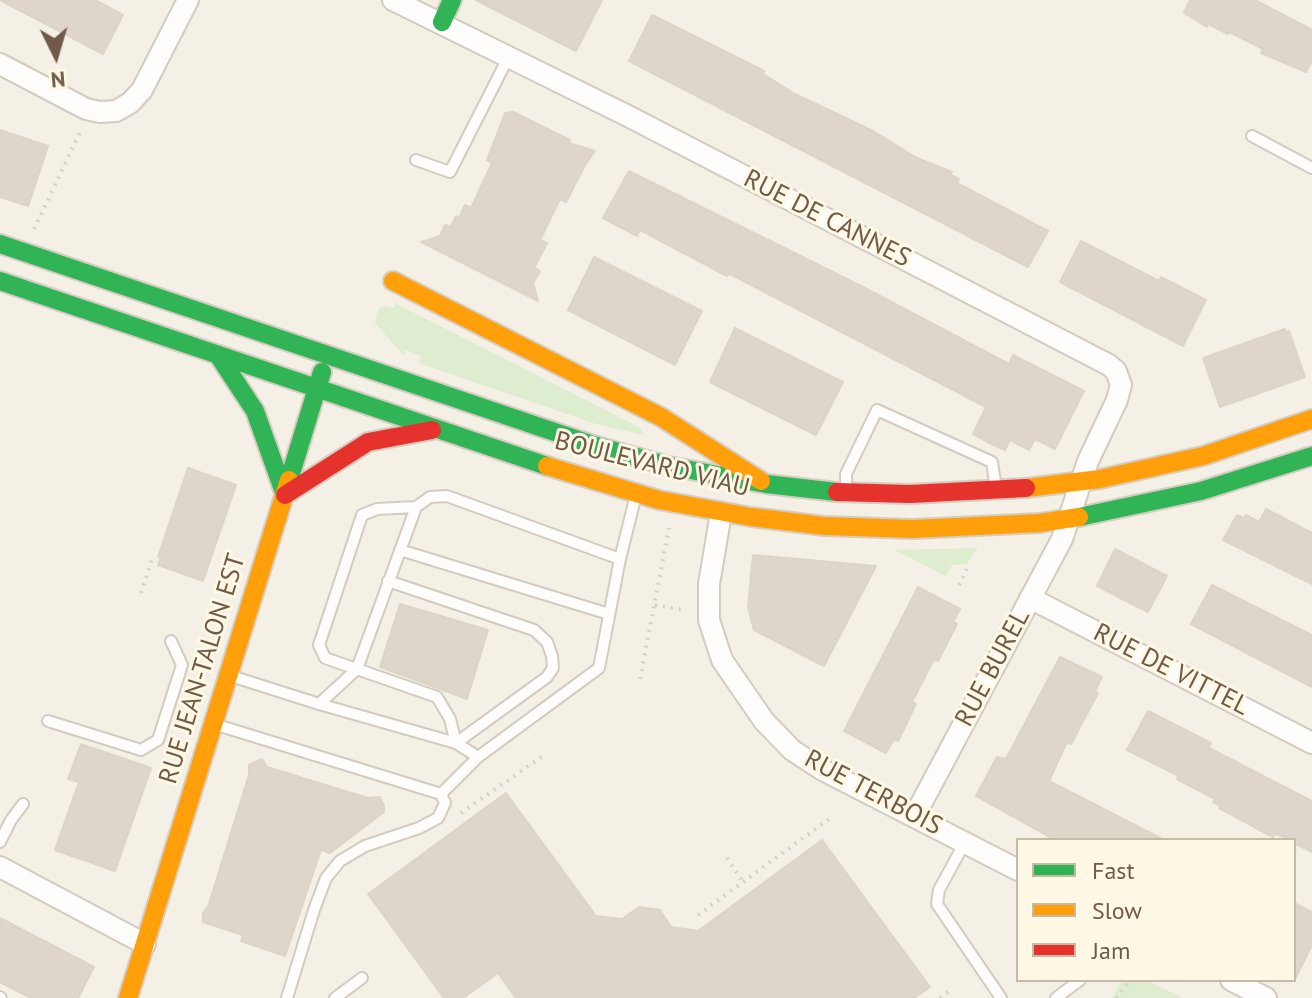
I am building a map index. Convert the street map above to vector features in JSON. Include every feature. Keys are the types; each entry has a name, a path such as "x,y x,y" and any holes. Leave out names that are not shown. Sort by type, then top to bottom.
{"main road":[{"path":"442,22 452,0"},
{"name":"BOULEVARD VIAU","path":"0,244 635,457 730,480 846,493 997,491 1081,482 1203,456 1312,419"},
{"name":"BOULEVARD VIAU","path":"0,281 636,494 721,513 824,526 913,529 999,526 1068,518 1201,491 1312,456"},
{"name":"BOULEVARD VIAU","path":"393,281 661,417 766,484"},
{"path":"218,355 255,411 285,495 368,442 438,429"},
{"name":"RUE JEAN-TALON EST","path":"128,998 328,355"},
{"path":"635,457 655,455 662,450 668,433 661,417"}],"street":[{"path":"0,64 86,109 116,111 130,103 142,90 188,0"},
{"name":"RUE DE CANNES","path":"393,0 509,56 1113,368 1120,380 1119,392 1088,461 1068,518"},
{"name":"RUE TERBOIS","path":"721,513 708,598 714,640 728,670 764,721 792,750 836,778 1016,869"},
{"name":"RUE BUREL","path":"914,817 1062,539 1068,518"},
{"name":"RUE DE VITTEL","path":"1030,598 1312,743"},
{"path":"0,867 145,944"},
{"path":"1235,982 1266,998"}],"lane":[{"path":"416,160 450,172 509,56"},
{"path":"1252,136 1312,168"},
{"path":"846,493 846,474 877,410 992,462 997,491"},
{"path":"441,794 478,757 599,668 636,494"},
{"path":"456,743 450,719 437,697 325,658 319,645 362,515 377,509 416,507 430,497 447,496 620,559"},
{"path":"319,704 357,669 416,507"},
{"path":"400,550 609,614"},
{"path":"388,581 534,630 547,642 553,668 547,677 456,743"},
{"path":"48,721 141,750 158,740 182,665 171,641"},
{"path":"229,675 456,743 478,757"},
{"path":"214,724 441,794 445,803 438,818 419,828 365,846 340,861 326,878 287,998"},
{"path":"0,842 23,804"},
{"path":"965,842 939,890 937,904 1001,998"},
{"path":"335,998 362,978"},
{"path":"1056,998 1077,982"}],"path":[{"path":"32,235 81,130"},
{"path":"640,679 670,521"},
{"path":"141,593 152,559"},
{"path":"959,585 967,569"},
{"path":"654,605 684,610"},
{"path":"461,813 543,756"},
{"path":"698,915 829,819"},
{"path":"727,858 743,882"},
{"path":"1116,998 1129,982"},
{"path":"940,998 952,989"}],"green space":[{"path":"395,303 639,427 644,435 599,425 427,366 420,363 421,356 406,350 403,355 375,323 378,309 384,306 394,308"},
{"path":"978,548 967,564 952,565 946,576 895,550"},
{"path":"1122,982 1150,982 1183,998 1112,998"}],"building":[{"path":"0,0 95,0 123,15 103,54"},
{"path":"476,0 602,0 576,51"},
{"path":"1190,0 1255,0 1312,30 1312,60 1306,72 1261,53 1263,49 1229,32 1208,24 1207,27 1184,13"},
{"path":"652,15 764,71 763,74 793,93 873,131 917,158 952,172 950,174 959,179 957,183 1048,231 1028,267 629,61"},
{"path":"513,112 570,140 569,143 595,151 566,202 560,199 540,240 547,243 534,268 540,271 533,283 538,301 421,242 440,236 445,225 451,227 465,205 471,208 492,163 487,160 505,113"},
{"path":"0,130 48,146 28,206 0,197"},
{"path":"629,171 863,287 1009,364 1013,355 1084,391 1055,449 1035,439 1029,450 1010,440 1005,450 989,443 973,434 986,407 730,274 727,276 640,230 637,236 603,218"},
{"path":"1081,241 1159,281 1161,277 1206,300 1183,346 1060,282"},
{"path":"594,257 702,311 675,365 568,310"},
{"path":"735,328 843,382 816,435 710,382"},
{"path":"1285,329 1289,331 1305,377 1220,407 1203,358"},
{"path":"188,468 236,485 203,581 158,565"},
{"path":"1266,509 1312,533 1312,584 1223,540 1237,515 1244,518 1246,515 1259,522"},
{"path":"1115,549 1167,576 1148,612 1097,586"},
{"path":"753,555 876,566 824,666 754,630 748,607"},
{"path":"1212,585 1312,635 1312,687 1191,624"},
{"path":"918,587 960,609 953,622 957,624 938,661 934,659 912,702 916,704 898,741 894,739 886,753 844,731"},
{"path":"400,604 488,630 467,699 380,667"},
{"path":"1060,657 1102,677 1095,691 1098,693 1071,744 1067,742 1049,781 1160,838 1051,838 976,796 997,757 1006,759"},
{"path":"1148,711 1211,743 1209,748 1312,801 1312,852 1296,844 1296,838 1275,834 1273,837 1219,808 1213,802 1215,799 1177,779 1179,776 1127,750"},
{"path":"81,744 151,768 115,871 55,850 79,782 68,779"},
{"path":"262,759 267,767 368,798 380,797 384,806 384,812 330,853 321,850 285,956 241,941 243,935 203,922 203,913 208,907 249,775 249,765"},
{"path":"506,793 596,916 622,919 639,907 660,910 671,927 698,931 822,840 930,987 914,998 516,998 498,973 463,998 444,998 368,894"},
{"path":"1296,904 1312,912 1312,945 1296,977"},
{"path":"0,918 94,967 78,998 31,998 0,982"}],"traffic: fast":[{"path":"442,22 452,0"},
{"path":"0,244 593,445 669,466 766,484 837,492"},
{"path":"0,281 547,466"},
{"path":"218,355 255,411 285,495"},
{"path":"289,480 322,372"},
{"path":"1079,517 1201,491 1312,456"}],"traffic: slow":[{"path":"393,281 661,417 761,481"},
{"path":"1026,488 1100,479 1203,456 1312,419"},
{"path":"547,466 659,500 751,517 824,526 913,529 1040,523 1079,517"},
{"path":"128,998 289,480"}],"traffic: jam":[{"path":"285,495 368,442 432,430"},
{"path":"837,492 910,494 1026,488"}]}
